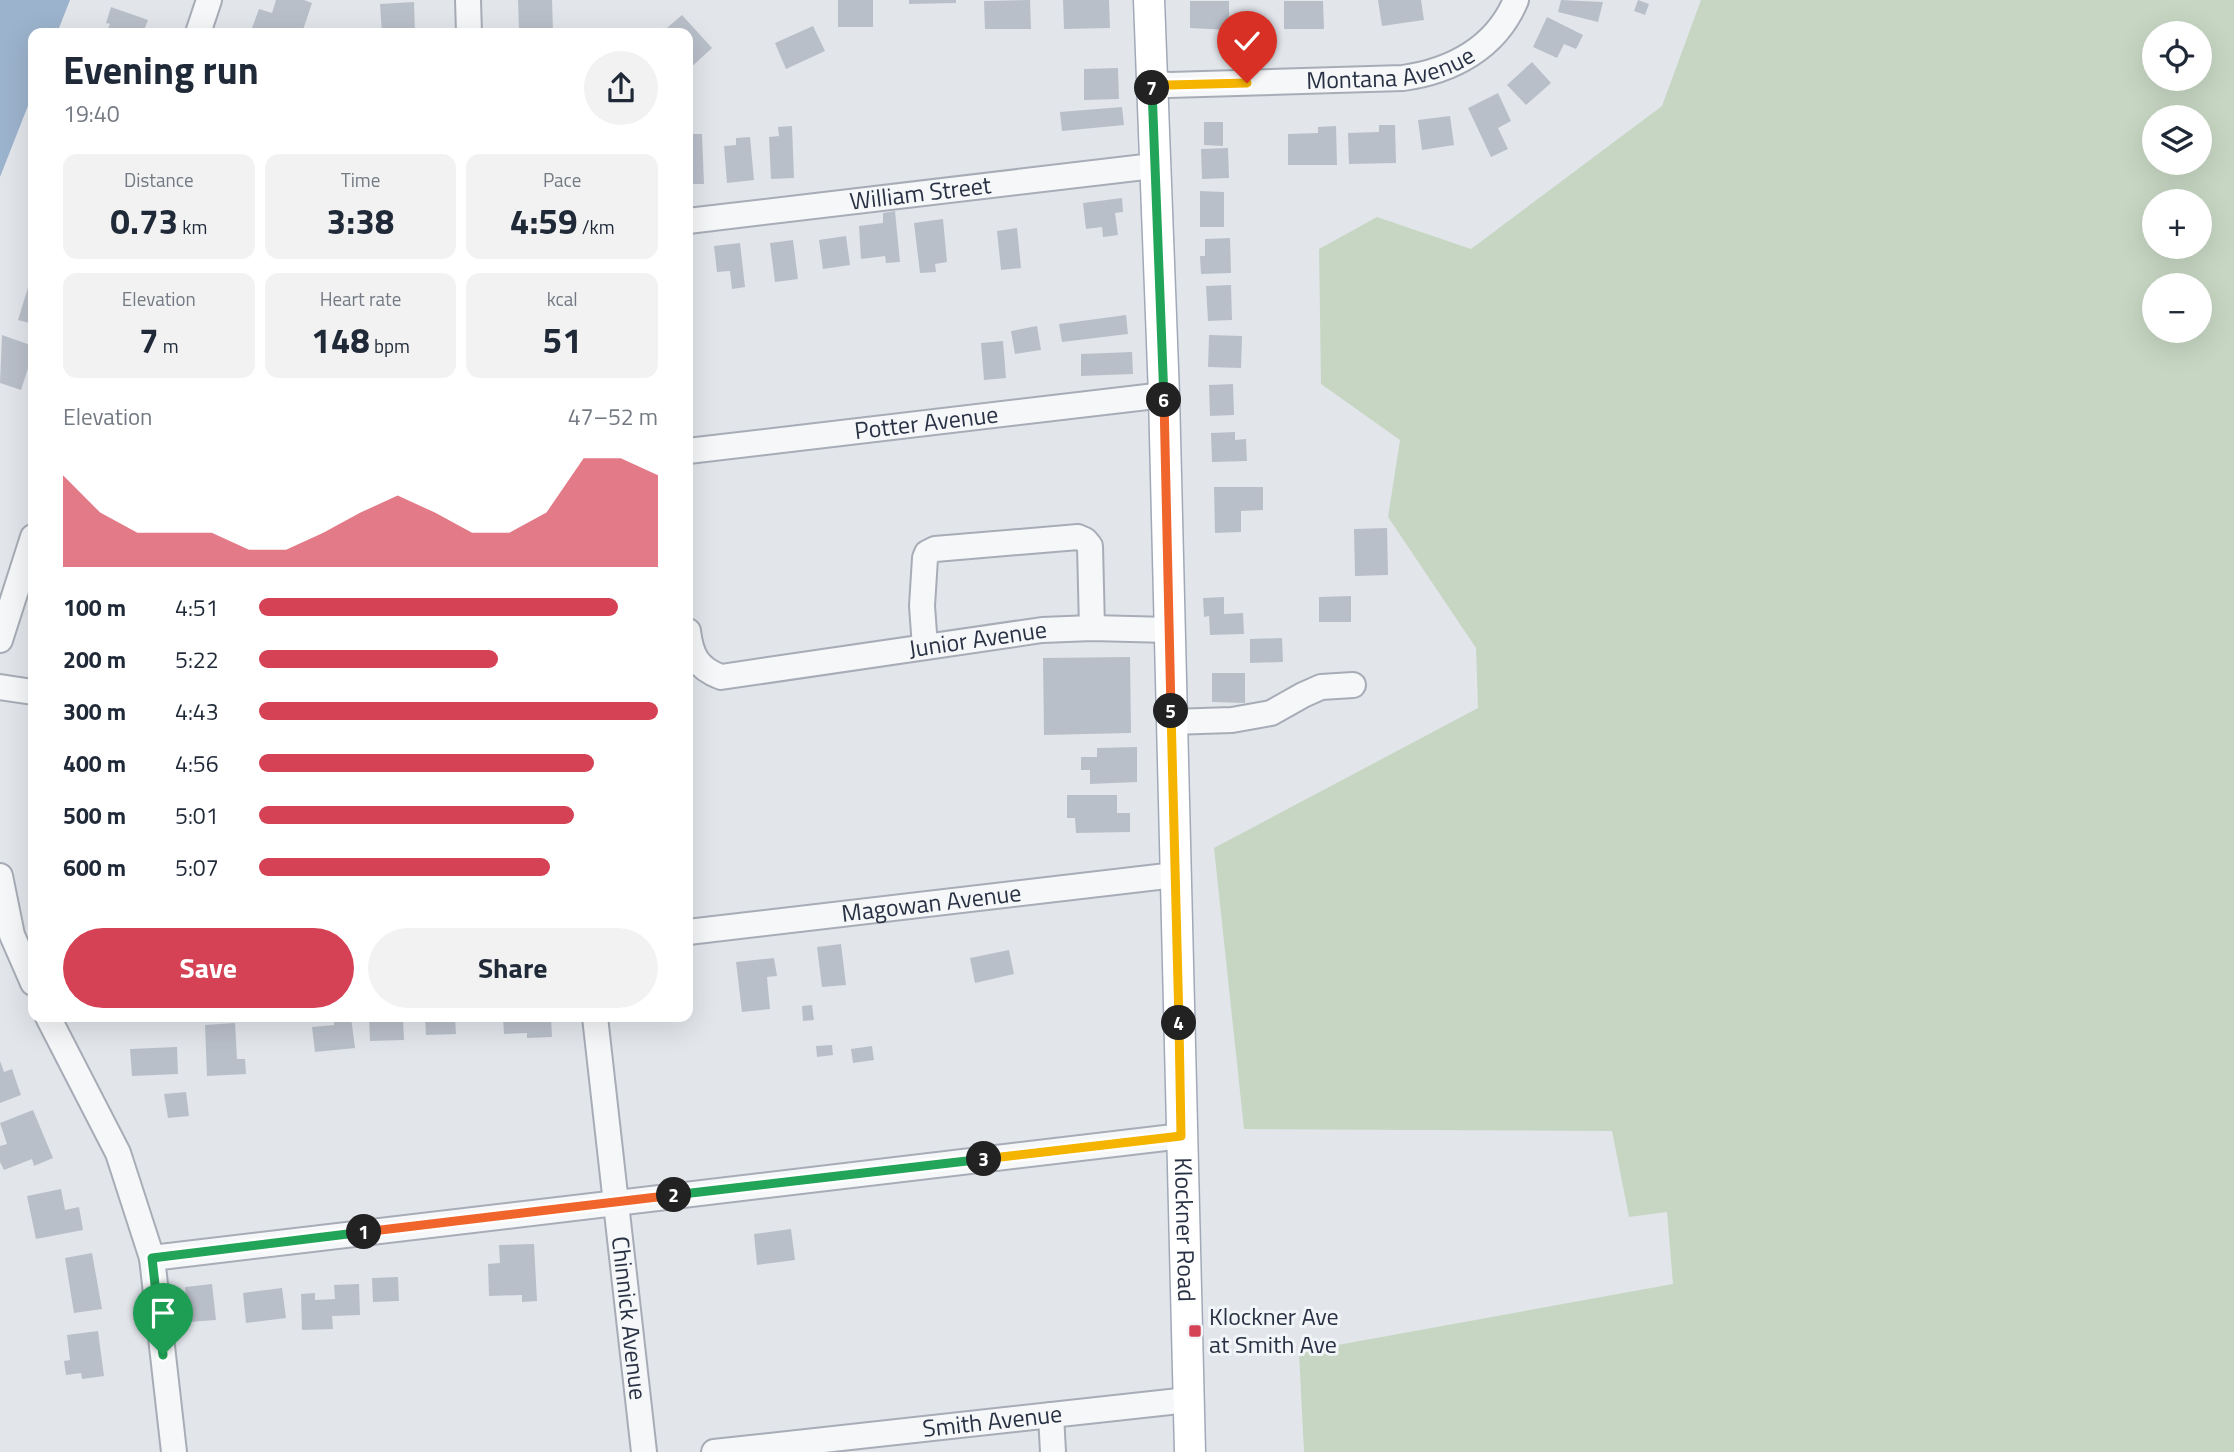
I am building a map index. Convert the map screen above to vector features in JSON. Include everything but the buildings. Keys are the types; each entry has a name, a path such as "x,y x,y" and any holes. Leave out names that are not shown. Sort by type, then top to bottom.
{"main road":[{"name":"Klockner Road","path":"1149,0 1153,166 1164,395 1190,1452"}],"street":[{"path":"200,28 209,0"},
{"path":"468,0 470,28"},
{"name":"Montana Avenue","path":"1152,83 1169,85 1403,78 1430,74 1455,65 1478,50 1497,32 1516,0"},
{"name":"William Street","path":"693,220 1153,166"},
{"name":"Potter Avenue","path":"693,450 1164,395"},
{"path":"925,648 922,606 925,558 927,552 935,549 1078,537 1086,540 1090,546 1092,628"},
{"path":"0,640 28,553"},
{"name":"Junior Avenue","path":"693,656 708,672 721,677 1042,630 1169,630"},
{"path":"1171,722 1232,720 1271,713 1321,687 1353,685"},
{"path":"0,687 28,691"},
{"name":"Magowan Avenue","path":"693,931 1175,875"},
{"path":"0,876 12,935 28,972"},
{"path":"54,1022 118,1153 152,1258 174,1452"},
{"name":"Chinnick Avenue","path":"595,1022 644,1452"},
{"path":"152,1258 1181,1136"},
{"name":"Smith Avenue","path":"714,1452 1188,1400"},
{"path":"1051,1415 1053,1452"}],"green space":[{"path":"1701,0 2234,0 2234,1452 1304,1452 1299,1352 1673,1284 1667,1212 1629,1217 1612,1131 1244,1129 1214,848 1478,708 1476,648 1388,517 1400,440 1321,384 1319,249 1377,217 1471,249 1662,106"}],"water":[{"path":"0,0 70,0 59,28 28,28 28,106 0,177"}],"place":[{"name":"Klockner Ave at Smith Ave","path":"1195,1331"}],"route":[{"path":"163,1355 152,1258 1181,1136 1164,395 1153,166 1152,83 1247,83"}]}
